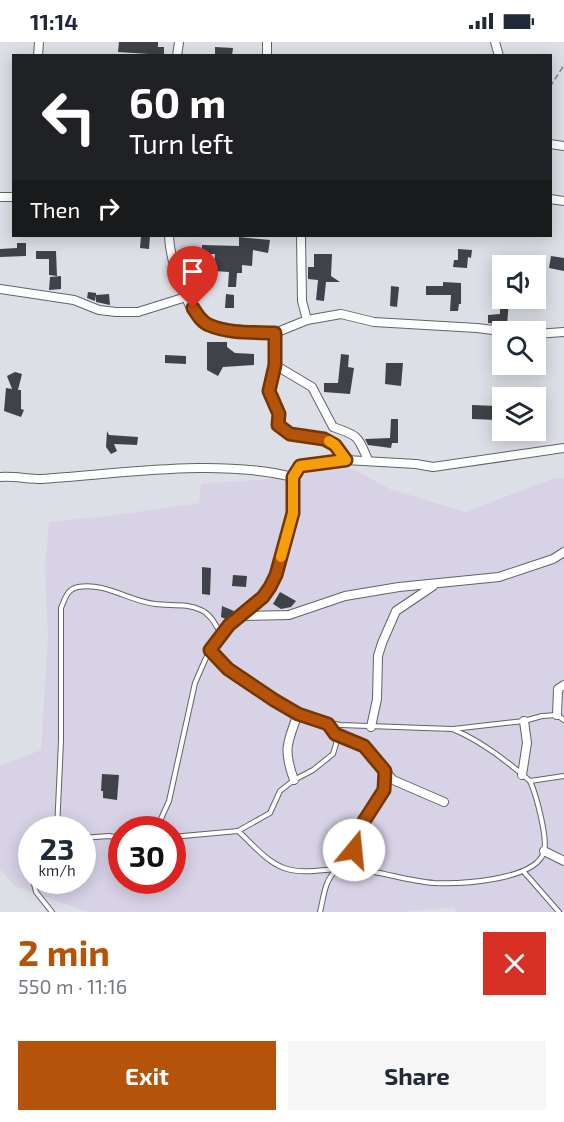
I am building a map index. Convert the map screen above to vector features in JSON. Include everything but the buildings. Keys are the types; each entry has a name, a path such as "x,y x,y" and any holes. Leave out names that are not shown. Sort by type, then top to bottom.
{"street":[{"path":"169,237 175,266 186,297 199,318 208,325 237,331 275,333 307,320 341,314 374,322 492,331"},
{"path":"302,237 301,292 307,320"},
{"path":"0,289 74,300 99,310 116,312 138,312 186,297"},
{"path":"546,333 564,332"},
{"path":"275,333 275,365 269,391 279,414 278,425 290,434 324,439 335,445 346,460"},
{"path":"275,365 312,387 333,427 352,433 360,442 368,460"},
{"path":"0,477 39,479 207,468 272,472 293,477 300,466 346,460 433,466 564,447"},
{"path":"240,616 289,615 345,596 399,587 434,585 499,576 553,559 564,552"},
{"path":"371,727 377,699 378,656 382,642 396,612 434,585"},
{"path":"560,718 558,689 564,685"},
{"path":"294,780 286,760 288,738 298,714"},
{"path":"522,775 527,743 524,721"},
{"path":"335,734 364,746 393,780 444,802"},
{"path":"352,869 357,832 384,790 385,771"},
{"path":"544,851 564,861"}],"lane":[{"path":"162,816 169,801 195,683 210,650 229,625 263,597 276,575 293,513 293,477"},
{"path":"58,816 61,741 61,618 67,594 75,588 106,588 153,604 189,606 208,614 222,635"},
{"path":"210,650 228,669 298,714 328,724 452,729 524,721 542,716 560,718"},
{"path":"186,836 238,831 270,813 280,791 294,780 314,770 333,754 336,744 335,734 328,724"},
{"path":"238,831 268,860 286,869 308,871 352,869 436,883 501,878 524,872 539,860 544,851 537,795 530,781 481,744 452,729"},
{"path":"530,781 564,776"},
{"path":"320,912 325,886 330,875 336,870"},
{"path":"524,872 532,884 553,903 559,912"},
{"path":"38,894 52,912"}],"path":[{"path":"552,84 564,64"}],"shaded area":[{"path":"353,469 390,489 465,512 552,479 564,478 564,912 457,912 454,907 403,912 93,912 37,894 96,894 96,816 18,816 18,887 0,869 0,766 41,750 48,637 45,567 49,522 199,503 201,484 270,479 321,470"}],"slow traffic":[{"path":"281,557 293,513 293,477 300,466 346,460 335,445 329,441"}],"route":[{"path":"193,308 199,318 208,325 237,331 275,333 275,365 269,391 279,414 278,425 290,434 324,439 335,445 346,460 300,466 293,477 293,513 276,575 263,597 229,625 210,650 228,669 274,700 298,714 328,724 335,734 364,746 385,771 384,790 357,832 354,850"}]}
